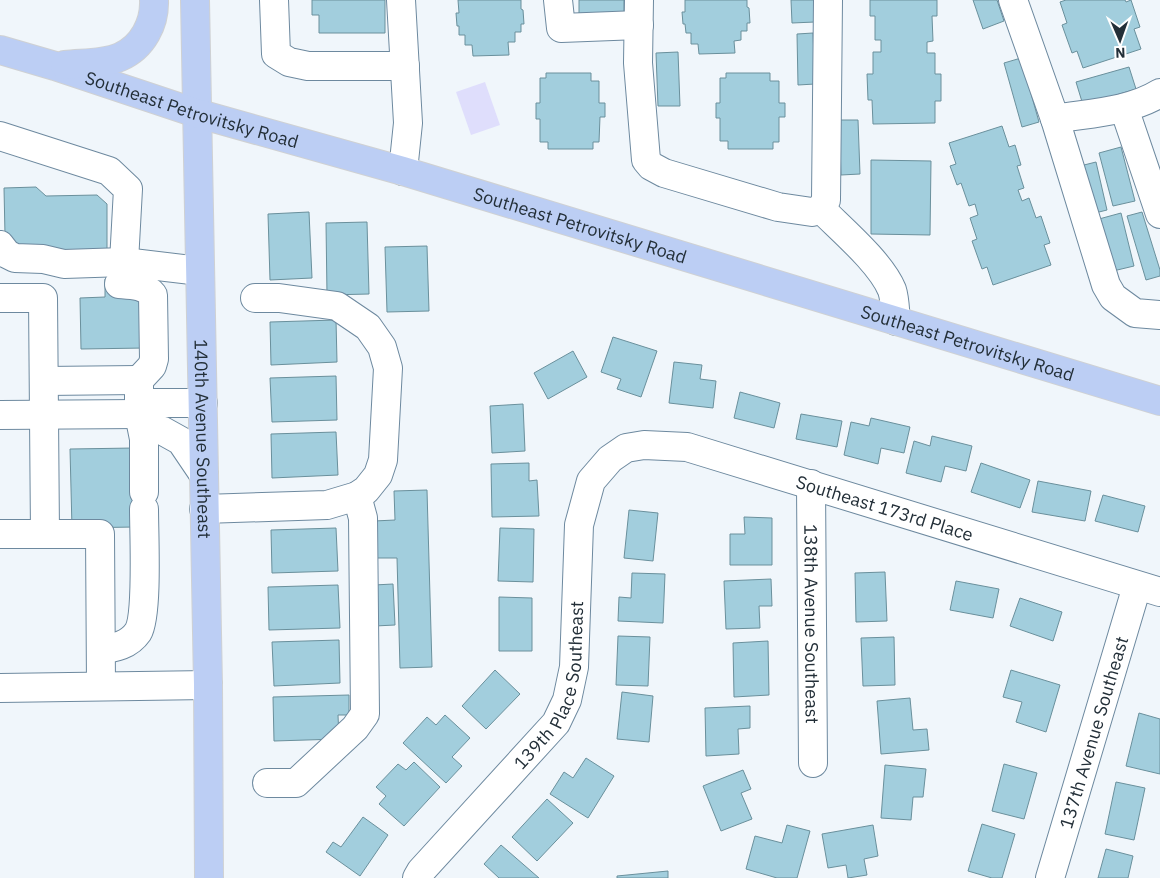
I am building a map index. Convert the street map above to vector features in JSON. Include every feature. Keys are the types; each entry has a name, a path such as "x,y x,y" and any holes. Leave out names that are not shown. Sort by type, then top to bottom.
{"main road":[{"path":"55,66 98,62 121,57 139,43 149,29 154,13 154,0"},
{"name":"140th Avenue Southeast","path":"195,0 208,685 209,878"},
{"name":"Southeast Petrovitsky Road","path":"0,50 55,66 196,113 403,171 1160,401"}],"street":[{"path":"274,0 276,54 289,62 308,66 405,66"},
{"path":"401,0 408,122 403,171"},
{"path":"558,0 561,28 639,13 638,62 646,160 651,166 664,173 778,207 812,212 821,209 826,200 828,0"},
{"path":"1013,0 1055,119 1106,285 1113,297 1135,313 1160,315"},
{"path":"1055,119 1124,108 1149,100 1160,93"},
{"path":"1124,108 1160,214"},
{"path":"0,136 109,171 128,189 116,277"},
{"path":"821,209 859,246 886,280 893,292 896,321"},
{"path":"0,245 7,254 15,258 43,259 116,277 149,290 153,295 154,359 152,366 139,380 139,414 144,439 144,614 138,631 127,642 113,648 101,649"},
{"path":"36,298 57,278 91,278 100,284 116,277 200,271"},
{"path":"0,298 43,298 44,534"},
{"path":"204,509 327,505 357,496 366,490 378,475 383,460 388,368 382,347 368,327 337,306 279,298 255,298"},
{"path":"44,381 139,380"},
{"path":"139,414 147,403 203,403"},
{"path":"0,415 139,414"},
{"path":"139,414 146,427 163,431 181,441 204,475"},
{"name":"Southeast 173rd Place","path":"610,459 626,448 644,445 687,447 1149,589"},
{"name":"139th Place Southeast","path":"418,878 421,871 556,723 567,700 574,667 579,525 591,481 610,459"},
{"name":"138th Avenue Southeast","path":"811,484 813,763"},
{"path":"267,783 296,783 355,728 365,714 363,518 357,496"},
{"path":"0,534 100,534 101,686"},
{"name":"137th Avenue Southeast","path":"1050,878 1149,589"},
{"path":"0,688 208,685"}],"shaded area":[{"path":"485,82 500,125 471,135 456,92"}],"building":[{"path":"312,0 385,0 385,33 319,33 319,15 312,15"},
{"path":"458,0 521,0 524,24 521,24 521,32 515,32 515,42 508,42 509,55 473,56 472,45 465,45 465,35 459,35 456,13 459,13"},
{"path":"579,0 624,0 624,13 579,14"},
{"path":"685,0 747,0 750,23 747,23 747,31 741,31 741,40 734,41 735,53 699,54 698,44 691,44 691,33 686,33 685,24 683,24 682,12 685,12"},
{"path":"791,0 814,0 815,22 792,23"},
{"path":"870,0 937,0 937,16 932,16 933,41 927,42 927,53 935,53 935,74 941,74 941,101 935,101 935,123 873,124 872,100 868,100 867,74 873,74 873,52 881,52 881,40 875,40 875,16 870,16"},
{"path":"973,0 997,0 1004,21 983,29"},
{"path":"1066,0 1125,0 1126,2 1131,0 1140,27 1134,29 1141,49 1083,68 1077,51 1072,53 1062,25 1067,23 1060,2"},
{"path":"813,33 815,84 798,85 797,34"},
{"path":"678,52 680,106 658,106 656,53"},
{"path":"1021,58 1039,122 1022,127 1004,63"},
{"path":"1129,67 1136,89 1083,105 1076,82"},
{"path":"546,73 591,73 591,81 599,81 599,103 605,103 605,117 600,117 599,142 593,142 593,149 548,149 548,142 540,142 540,119 536,119 536,103 540,103 540,78 546,78"},
{"path":"726,73 770,73 770,81 779,81 779,103 785,103 785,117 779,117 779,142 773,142 773,149 728,149 728,141 720,141 720,118 716,118 716,103 720,103 720,78 726,78"},
{"path":"839,120 858,120 860,174 841,175"},
{"path":"1002,126 1009,147 1015,145 1021,165 1017,166 1024,188 1018,190 1022,201 1029,198 1036,218 1041,216 1050,243 1044,245 1051,265 993,285 987,267 982,269 972,241 977,239 970,218 978,215 975,204 969,206 961,183 957,185 950,166 956,164 949,143"},
{"path":"1121,147 1135,201 1113,206 1099,153"},
{"path":"871,160 931,161 930,235 871,234"},
{"path":"1096,162 1107,210 1091,214 1080,166"},
{"path":"36,187 46,196 97,195 107,204 107,251 24,252 5,235 4,188"},
{"path":"309,212 312,278 270,280 268,214"},
{"path":"1142,212 1160,270 1160,276 1146,280 1127,216"},
{"path":"1121,213 1134,266 1113,271 1099,219"},
{"path":"367,222 369,294 327,295 326,223"},
{"path":"427,246 429,311 387,312 385,247"},
{"path":"105,279 119,279 144,298 145,348 81,349 80,298 105,297"},
{"path":"336,320 337,362 271,365 270,322"},
{"path":"613,337 657,351 641,397 617,389 621,379 601,372"},
{"path":"573,351 587,377 548,399 534,373"},
{"path":"674,362 702,365 700,379 716,381 713,408 669,403"},
{"path":"336,376 337,420 272,422 270,378"},
{"path":"740,392 780,403 774,428 734,418"},
{"path":"523,404 525,451 492,453 490,406"},
{"path":"801,414 842,421 837,447 796,439"},
{"path":"871,418 910,427 904,453 881,448 878,464 844,455 851,422 869,426"},
{"path":"336,432 338,475 272,478 271,434"},
{"path":"932,436 972,446 966,471 945,466 941,482 906,473 914,441 930,446"},
{"path":"134,448 155,491 155,509 135,527 72,528 70,449"},
{"path":"529,463 529,481 537,480 539,516 492,517 491,464"},
{"path":"981,463 1030,480 1020,508 971,492"},
{"path":"1038,481 1091,491 1085,521 1032,512"},
{"path":"427,490 432,667 400,668 397,558 375,558 374,521 395,520 394,491"},
{"path":"1103,495 1145,506 1138,532 1095,521"},
{"path":"629,510 658,513 653,561 624,558"},
{"path":"744,517 772,518 772,565 730,565 730,534 745,534"},
{"path":"336,528 338,571 272,573 271,530"},
{"path":"500,528 534,529 533,582 498,581"},
{"path":"885,572 887,621 856,622 855,573"},
{"path":"632,573 665,574 663,623 618,621 619,597 631,598"},
{"path":"771,579 772,606 759,606 760,628 726,629 724,581"},
{"path":"956,581 999,589 993,618 950,610"},
{"path":"393,584 395,625 375,626 374,585"},
{"path":"338,585 340,628 269,630 268,587"},
{"path":"499,597 532,598 532,651 499,651"},
{"path":"1020,598 1062,612 1053,641 1010,626"},
{"path":"618,636 650,637 648,686 616,685"},
{"path":"894,637 895,685 863,686 861,638"},
{"path":"339,640 340,683 274,686 272,642"},
{"path":"768,641 769,695 734,697 733,643"},
{"path":"495,670 520,694 486,729 462,706"},
{"path":"1011,670 1060,685 1046,732 1016,722 1022,702 1003,697"},
{"path":"622,692 653,696 649,742 617,739"},
{"path":"349,695 349,715 338,715 339,739 274,741 273,697"},
{"path":"910,698 913,730 927,729 929,750 881,754 877,701"},
{"path":"750,706 750,728 738,729 739,754 706,756 705,708"},
{"path":"1139,713 1160,719 1160,774 1126,766"},
{"path":"445,715 470,738 452,757 462,766 446,783 403,743 427,717 436,725"},
{"path":"586,758 614,776 588,818 550,794 564,772 573,778"},
{"path":"414,762 440,787 404,826 379,804 386,796 376,787 398,764 406,770"},
{"path":"1004,764 1037,773 1024,819 992,811"},
{"path":"885,765 926,769 923,797 913,797 911,820 881,818"},
{"path":"743,770 751,789 741,793 752,819 721,831 703,786"},
{"path":"1116,782 1145,788 1134,840 1105,834"},
{"path":"547,799 573,823 537,861 512,837"},
{"path":"363,817 388,835 360,876 326,852 333,842 341,847"},
{"path":"982,824 1015,834 1002,878 992,878 968,871"},
{"path":"787,825 810,831 797,878 777,878 746,869 755,836 782,843"},
{"path":"873,825 878,856 864,859 867,875 848,878 846,865 828,868 822,834"},
{"path":"501,845 539,878 499,878 484,864"},
{"path":"1106,849 1133,856 1128,878 1098,878"},
{"path":"668,871 668,878 617,878 617,876"}]}
